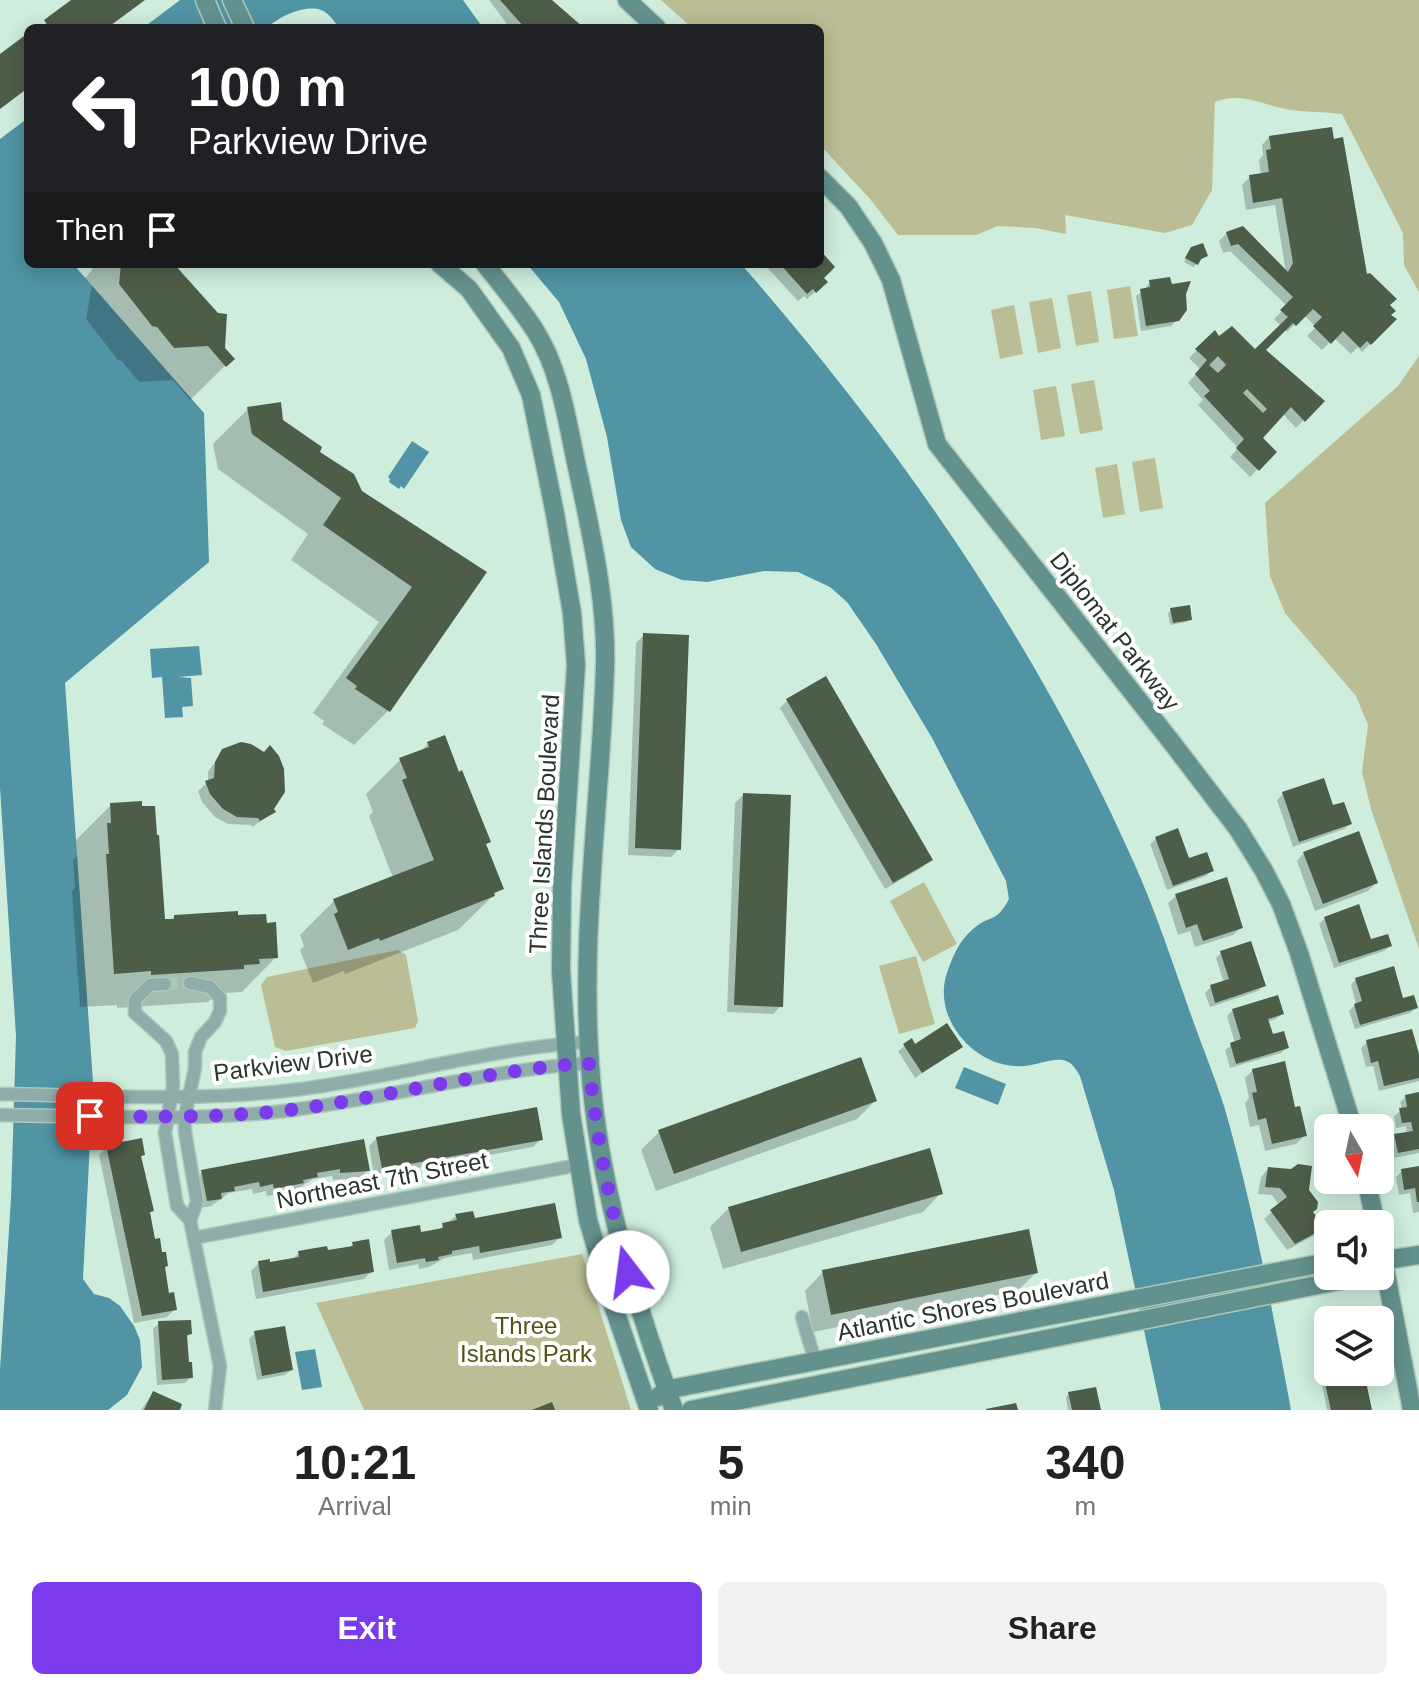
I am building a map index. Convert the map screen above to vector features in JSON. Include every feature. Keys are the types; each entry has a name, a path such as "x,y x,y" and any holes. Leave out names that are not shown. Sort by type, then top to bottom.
{"street":[{"path":"205,0 215,24"},
{"path":"232,0 243,24"},
{"path":"627,0 653,24"},
{"name":"Diplomat Parkway","path":"824,182 848,206 873,243 891,280 937,444 1173,744 1238,829 1264,871 1281,904 1299,953 1349,1114"},
{"name":"Three Islands Boulevard","path":"445,268 469,289 511,348 531,395 560,540 573,622 576,665 562,893 561,971 566,1065 588,1220 614,1308 653,1409"},
{"path":"488,268 537,334 559,386 604,619 605,665 588,966 589,1063 612,1214 636,1301 674,1410"},
{"path":"560,540 590,534"},
{"path":"573,622 604,619"},
{"path":"190,983 210,987 220,998 220,1011 215,1022 201,1037 195,1052 185,1116 197,1202 190,1220"},
{"path":"165,984 150,985 135,1000 135,1013 166,1041 172,1054 174,1076 165,1133 177,1206 190,1220 220,1366 215,1410"},
{"name":"Parkview Drive","path":"0,1094 188,1097 253,1094 305,1088 497,1052 589,1042"},
{"name":"Parkview Drive","path":"0,1115 185,1116 255,1113 335,1103 539,1067 589,1063"},
{"path":"253,1094 255,1113"},
{"name":"Northeast 7th Street","path":"194,1238 578,1165"},
{"path":"1394,1256 1419,1255"},
{"name":"Atlantic Shores Boulevard","path":"666,1390 1314,1264"},
{"name":"Atlantic Shores Boulevard","path":"691,1410 1314,1285"},
{"path":"1388,1290 1412,1410"},
{"path":"802,1317 815,1361"},
{"path":"653,1409 666,1390"}],"green space":[{"path":"661,0 1419,0 1419,292 1404,265 1403,233 1342,114 1290,110 1234,98 1215,102 1212,190 1192,225 1165,233 1065,215 1066,234 998,226 976,235 898,235 824,149 824,24 688,24"},
{"path":"1130,286 1138,336 1114,339 1107,290"},
{"path":"1091,291 1099,342 1076,346 1067,295"},
{"path":"1052,298 1061,348 1038,353 1029,302"},
{"path":"1014,305 1023,354 1000,359 991,310"},
{"path":"1419,356 1419,949 1371,809 1362,772 1368,725 1356,696 1285,613 1270,576 1265,503 1398,386"},
{"path":"1094,380 1103,430 1080,434 1071,384"},
{"path":"1056,386 1065,436 1041,440 1033,390"},
{"path":"1155,458 1163,508 1140,512 1132,462"},
{"path":"1117,464 1125,514 1103,518 1095,468"},
{"path":"924,882 957,944 923,962 890,901"},
{"path":"398,950 406,955 418,1021 415,1028 286,1051 275,1047 261,985 267,977"},
{"path":"916,956 935,1024 899,1034 879,966"},
{"name":"Three Islands Park","path":"582,1254 631,1410 364,1410 316,1303"}],"water":[{"path":"180,0 463,0 480,24 336,24 321,10 307,9 272,24 148,24"},
{"path":"24,121 24,268 77,268 204,413 209,562 65,683 93,1082 83,1279 94,1294 109,1298 120,1306 134,1326 140,1340 142,1367 127,1395 108,1410 0,1410 16,1036 0,788 0,139"},
{"path":"530,268 744,268 856,403 960,549 1009,624 1054,702 1134,863 1157,919 1220,1094 1234,1144 1261,1257 1291,1410 1161,1410 1114,1190 1080,1076 1071,1064 1063,1060 1021,1066 999,1063 972,1048 951,1023 944,992 953,957 968,934 996,916 1009,899 1006,881 932,738 876,644 847,602 830,587 798,572 764,571 707,582 682,580 655,569 631,547 621,520 607,437 586,359 559,302"},
{"path":"412,441 429,452 404,489 401,486 399,489 389,482 388,477"},
{"path":"199,646 202,675 178,677 191,678 193,706 182,707 183,717 165,718 162,677 152,678 150,649"},
{"path":"964,1067 1006,1084 998,1105 955,1088"},
{"path":"315,1349 322,1387 302,1390 295,1352"}],"building":[{"path":"71,0 145,0 112,24 46,24 44,20"},
{"path":"500,0 552,0 579,24 521,24"},
{"path":"24,36 24,91 0,109 0,54"},
{"path":"1332,127 1334,139 1343,137 1367,274 1370,273 1397,299 1390,305 1396,311 1391,315 1397,319 1371,345 1367,341 1360,348 1343,331 1331,344 1313,326 1322,317 1313,309 1296,326 1293,323 1266,350 1325,401 1305,422 1291,407 1263,438 1277,452 1259,471 1236,448 1244,439 1204,396 1210,391 1195,374 1207,360 1195,349 1215,330 1219,336 1232,326 1255,349 1288,317 1280,310 1293,297 1238,244 1231,246 1226,232 1243,226 1288,272 1293,263 1282,198 1253,203 1249,175 1269,172 1266,150 1271,149 1269,136","holes":["1218,356 1226,365 1218,373 1209,365","1247,389 1267,409 1263,413 1243,393"]},
{"path":"1203,243 1208,256 1201,259 1198,265 1185,258 1191,247"},
{"path":"824,255 835,267 824,278 828,282 816,293 813,289 807,294 784,268 824,268"},
{"path":"121,268 178,268 218,313 227,314 225,348 235,359 226,367 208,346 174,348 119,284"},
{"path":"1170,277 1172,284 1191,281 1186,294 1187,310 1179,321 1146,326 1140,289 1150,287 1149,280"},
{"path":"281,402 283,420 322,447 320,452 354,474 362,491 487,572 390,712 355,689 357,686 346,678 412,587 323,525 341,498 252,434 247,407"},
{"path":"1190,605 1192,620 1173,623 1170,608"},
{"path":"643,633 689,635 681,850 635,848"},
{"path":"826,676 933,860 893,883 786,699"},
{"path":"445,735 491,842 486,844 504,889 494,893 495,896 380,941 379,938 348,950 334,914 338,912 333,899 434,860 402,780 407,778 399,758 429,747 427,742"},
{"path":"241,742 264,752 270,745 284,769 285,792 274,809 276,812 260,821 258,818 237,817 223,809 210,794 205,781 214,778 215,762 222,749"},
{"path":"1324,778 1333,805 1344,802 1352,824 1299,842 1282,792"},
{"path":"743,793 791,795 783,1007 734,1005"},
{"path":"142,801 142,806 155,806 165,919 174,919 174,915 238,911 238,915 266,914 267,923 276,922 278,958 259,959 260,964 244,965 244,969 151,975 151,971 114,974 106,854 109,854 107,823 111,823 110,803"},
{"path":"1178,828 1189,858 1207,852 1214,871 1173,886 1155,837"},
{"path":"1359,831 1378,883 1323,904 1303,852"},
{"path":"1227,877 1243,928 1203,941 1197,924 1186,928 1175,894"},
{"path":"1359,904 1371,939 1388,934 1392,946 1339,963 1324,917"},
{"path":"1251,941 1266,986 1215,1003 1210,985 1229,979 1220,951"},
{"path":"1394,966 1403,998 1414,995 1418,1008 1360,1025 1354,1004 1362,1001 1355,978"},
{"path":"1278,995 1284,1014 1268,1019 1273,1034 1284,1031 1289,1048 1236,1064 1230,1043 1241,1039 1232,1009"},
{"path":"947,1023 963,1047 922,1073 903,1044 912,1038 915,1044"},
{"path":"1412,1029 1419,1054 1419,1078 1384,1086 1378,1061 1371,1063 1366,1040"},
{"path":"861,1057 877,1101 674,1174 658,1130"},
{"path":"1285,1061 1295,1107 1300,1106 1307,1136 1272,1144 1266,1118 1258,1120 1252,1093 1257,1092 1252,1069"},
{"path":"1419,1092 1419,1149 1398,1153 1394,1134 1413,1131 1411,1122 1402,1123 1399,1108 1407,1107 1405,1095"},
{"path":"537,1107 543,1140 382,1169 376,1137"},
{"path":"142,1138 145,1155 141,1156 154,1211 150,1212 155,1239 160,1238 162,1252 166,1252 169,1293 174,1292 177,1310 142,1316 106,1145"},
{"path":"364,1139 370,1171 340,1173 340,1169 317,1173 318,1177 303,1180 304,1183 274,1189 273,1184 260,1187 259,1182 234,1187 235,1191 221,1193 222,1199 207,1201 201,1170"},
{"path":"930,1148 943,1194 741,1252 728,1207"},
{"path":"1298,1164 1312,1166 1309,1190 1318,1202 1313,1212 1314,1234 1295,1244 1270,1210 1287,1197 1280,1188 1265,1187 1268,1167 1291,1169"},
{"path":"1419,1166 1417,1202 1415,1188 1404,1190 1401,1169"},
{"path":"555,1203 562,1238 480,1253 479,1246 452,1251 452,1254 438,1257 439,1260 426,1262 425,1258 397,1263 391,1230 420,1225 421,1232 443,1228 442,1223 457,1220 455,1214 473,1211 475,1218"},
{"path":"1029,1229 1038,1273 831,1315 822,1270"},
{"path":"369,1239 374,1272 263,1292 258,1261 299,1257 298,1251 353,1246 352,1242"},
{"path":"191,1320 192,1334 187,1335 193,1378 162,1380 158,1321"},
{"path":"285,1326 293,1370 262,1376 254,1331"},
{"path":"1326,1386 1367,1386 1372,1410 1331,1410"},
{"path":"1096,1387 1101,1410 1072,1410 1068,1392"},
{"path":"153,1391 182,1404 180,1410 144,1410"},
{"path":"552,1402 555,1410 532,1410"},
{"path":"1016,1403 1018,1410 986,1410 986,1409"}],"tunnel":[{"path":"165,984 190,983"}],"route":[{"path":"90,1116 185,1116 294,1109 539,1067 589,1063 602,1162 628,1272"}]}
